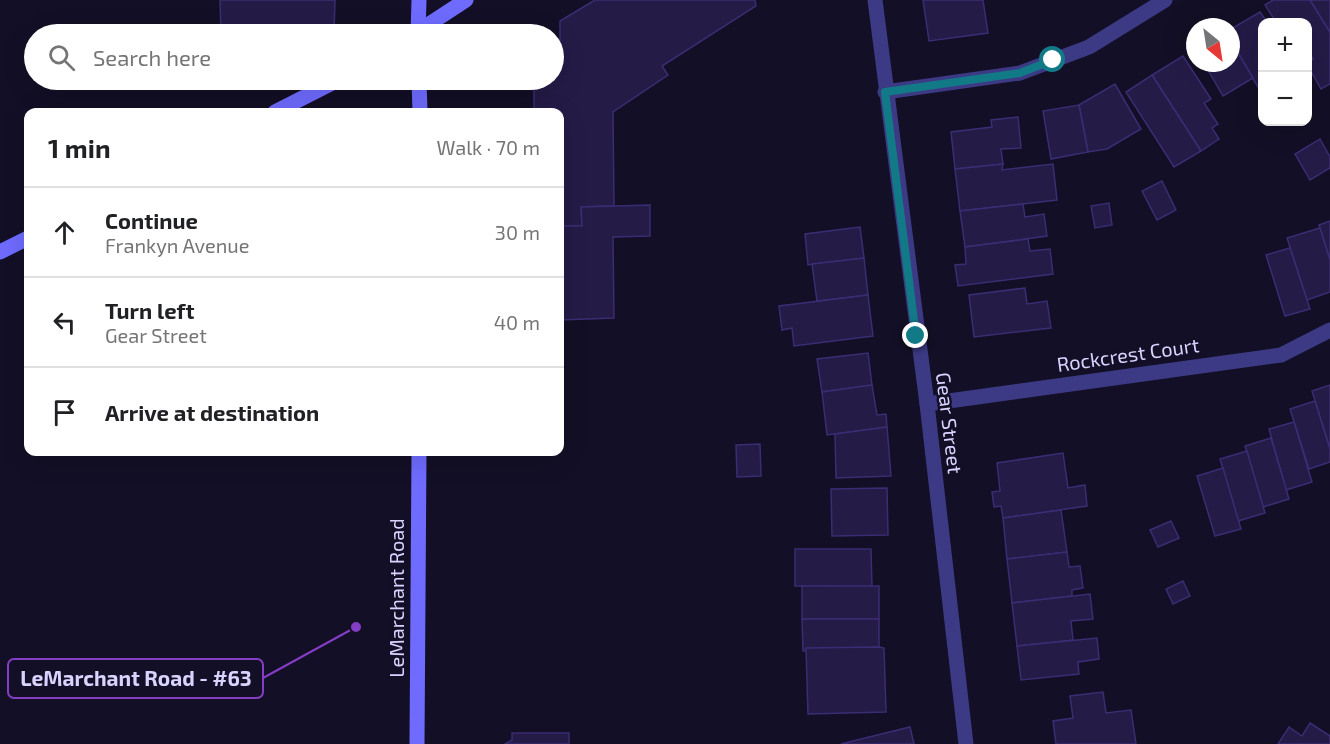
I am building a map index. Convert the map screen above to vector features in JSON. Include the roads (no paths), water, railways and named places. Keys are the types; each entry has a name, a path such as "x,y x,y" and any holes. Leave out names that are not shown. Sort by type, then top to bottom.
{"main road":[{"path":"418,24 419,0"},
{"path":"431,24 466,0"},
{"path":"283,108 318,90"},
{"path":"419,90 420,108"},
{"path":"0,252 24,240"},
{"name":"LeMarchant Road","path":"417,744 419,456"}],"street":[{"name":"Gear Street","path":"874,0 927,404 966,744"},
{"path":"885,92 1020,73 1089,47 1165,0"},
{"name":"Rockcrest Court","path":"927,404 1281,355 1330,330"}],"place":[{"name":"LeMarchant Road - #63","path":"356,627"}]}
